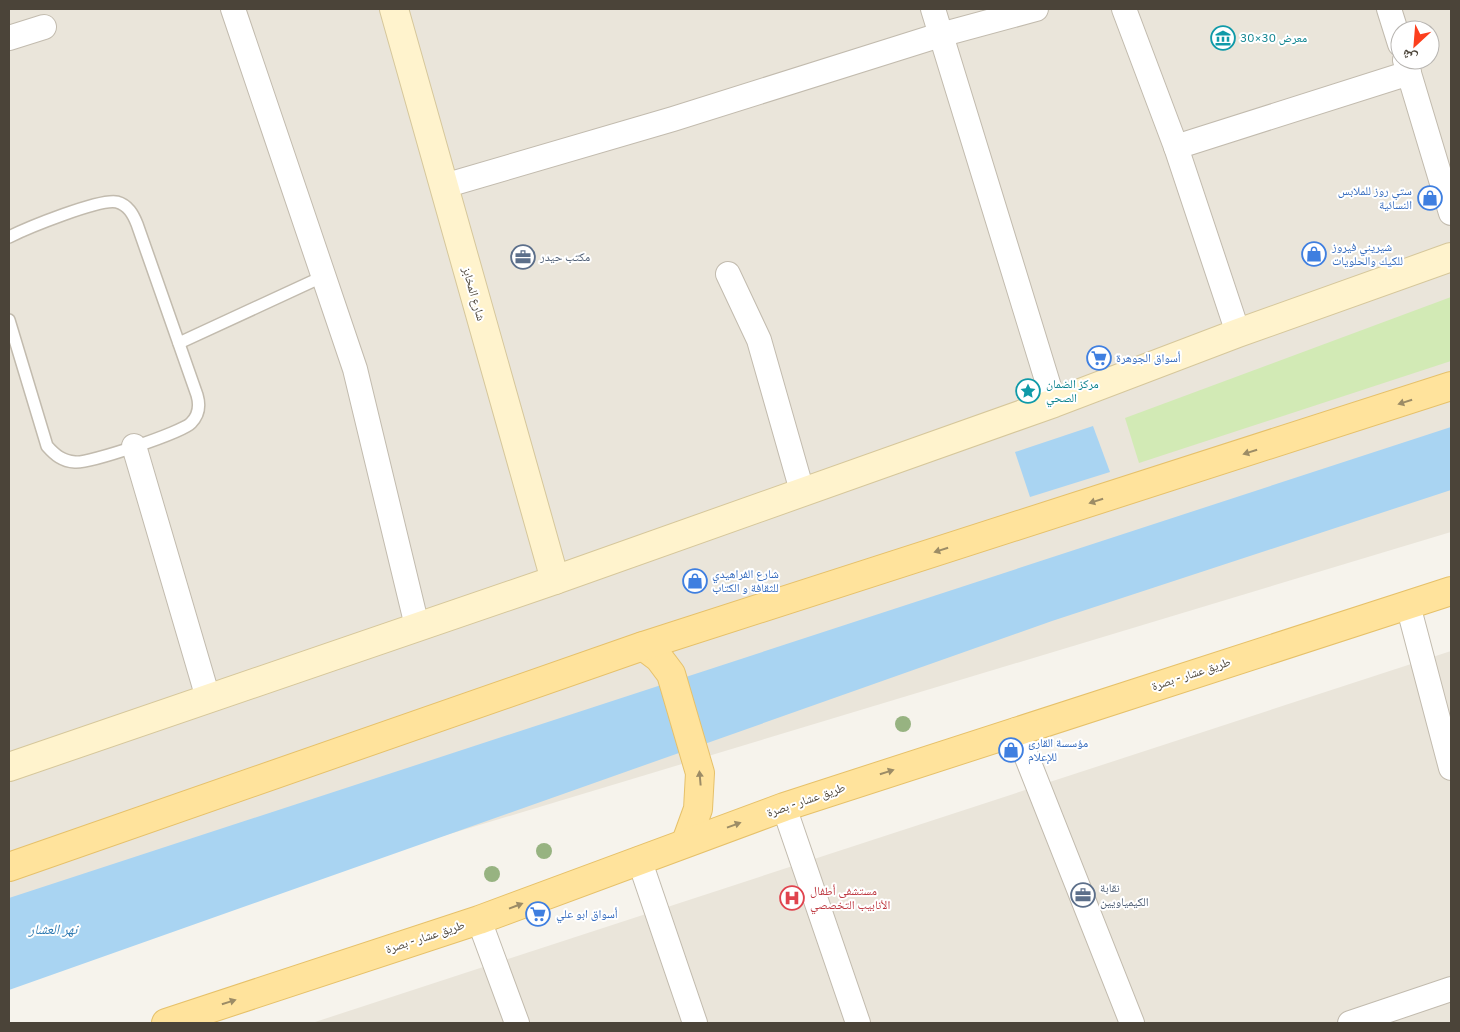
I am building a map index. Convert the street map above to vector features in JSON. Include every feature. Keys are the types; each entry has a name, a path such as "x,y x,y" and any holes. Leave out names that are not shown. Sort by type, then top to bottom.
{"main road":[{"path":"9,867 643,646 1451,386"},
{"name":"طريق عشار - بصرة","path":"182,1021 479,920 639,859 784,807 1016,730 1451,591"},
{"path":"643,646 659,658 671,674 700,773 698,809 686,842"}],"street":[{"path":"233,9 355,369 417,626"},
{"name":"شارع المخابز","path":"394,9 555,580"},
{"path":"933,9 1054,403"},
{"path":"444,186 673,119 940,35 1036,9"},
{"path":"1124,9 1176,147 1238,333"},
{"path":"9,38 44,27"},
{"path":"1176,147 1398,70"},
{"path":"1408,70 1451,213"},
{"path":"9,767 555,580 1054,403 1238,333 1451,257"},
{"path":"728,274 759,340 802,491"},
{"path":"134,446 208,698"},
{"path":"1408,605 1451,768"},
{"path":"1016,730 1132,1023"},
{"path":"784,807 858,1023"},
{"path":"639,859 695,1023"},
{"path":"479,920 517,1023"},
{"path":"1350,1023 1451,989"}],"lane":[{"path":"9,237 98,203 113,202 127,207 137,224 199,402 196,417 186,428 134,446 78,463 66,461 55,455 47,446 9,320"},
{"path":"179,343 324,276"}],"shaded area":[{"path":"9,9 1451,9 1451,532 9,967"},
{"path":"1451,651 1451,1023 312,1023"}],"green space":[{"path":"1451,297 1451,361 1139,463 1125,418"}],"water":[{"path":"1093,426 1110,472 1030,497 1015,452"},
{"name":"نهر العشار","path":"1451,427 1451,490 1052,621 9,990 9,898"}],"place":[{"name":"معرض 30×30","path":"1223,38"},
{"name":"ستي روز للملابس النسائية","path":"1430,198"},
{"name":"شيريني فيروز للكيك والحلويات","path":"1314,254"},
{"name":"مكتب حيدر","path":"523,257"},
{"name":"أسواق الجوهرة","path":"1099,358"},
{"name":"مركز الضمان الصحي","path":"1028,391"},
{"name":"شارع الفراهيدي للثقافة و الكتاب","path":"695,581"},
{"name":"مؤسسة القارئ للإعلام","path":"1011,750"},
{"name":"نقابة الكيمياويين","path":"1083,895"},
{"name":"مستشفى أطفال الأنابيب التخصصي","path":"792,898"},
{"name":"أسواق ابو علي","path":"538,914"}]}
